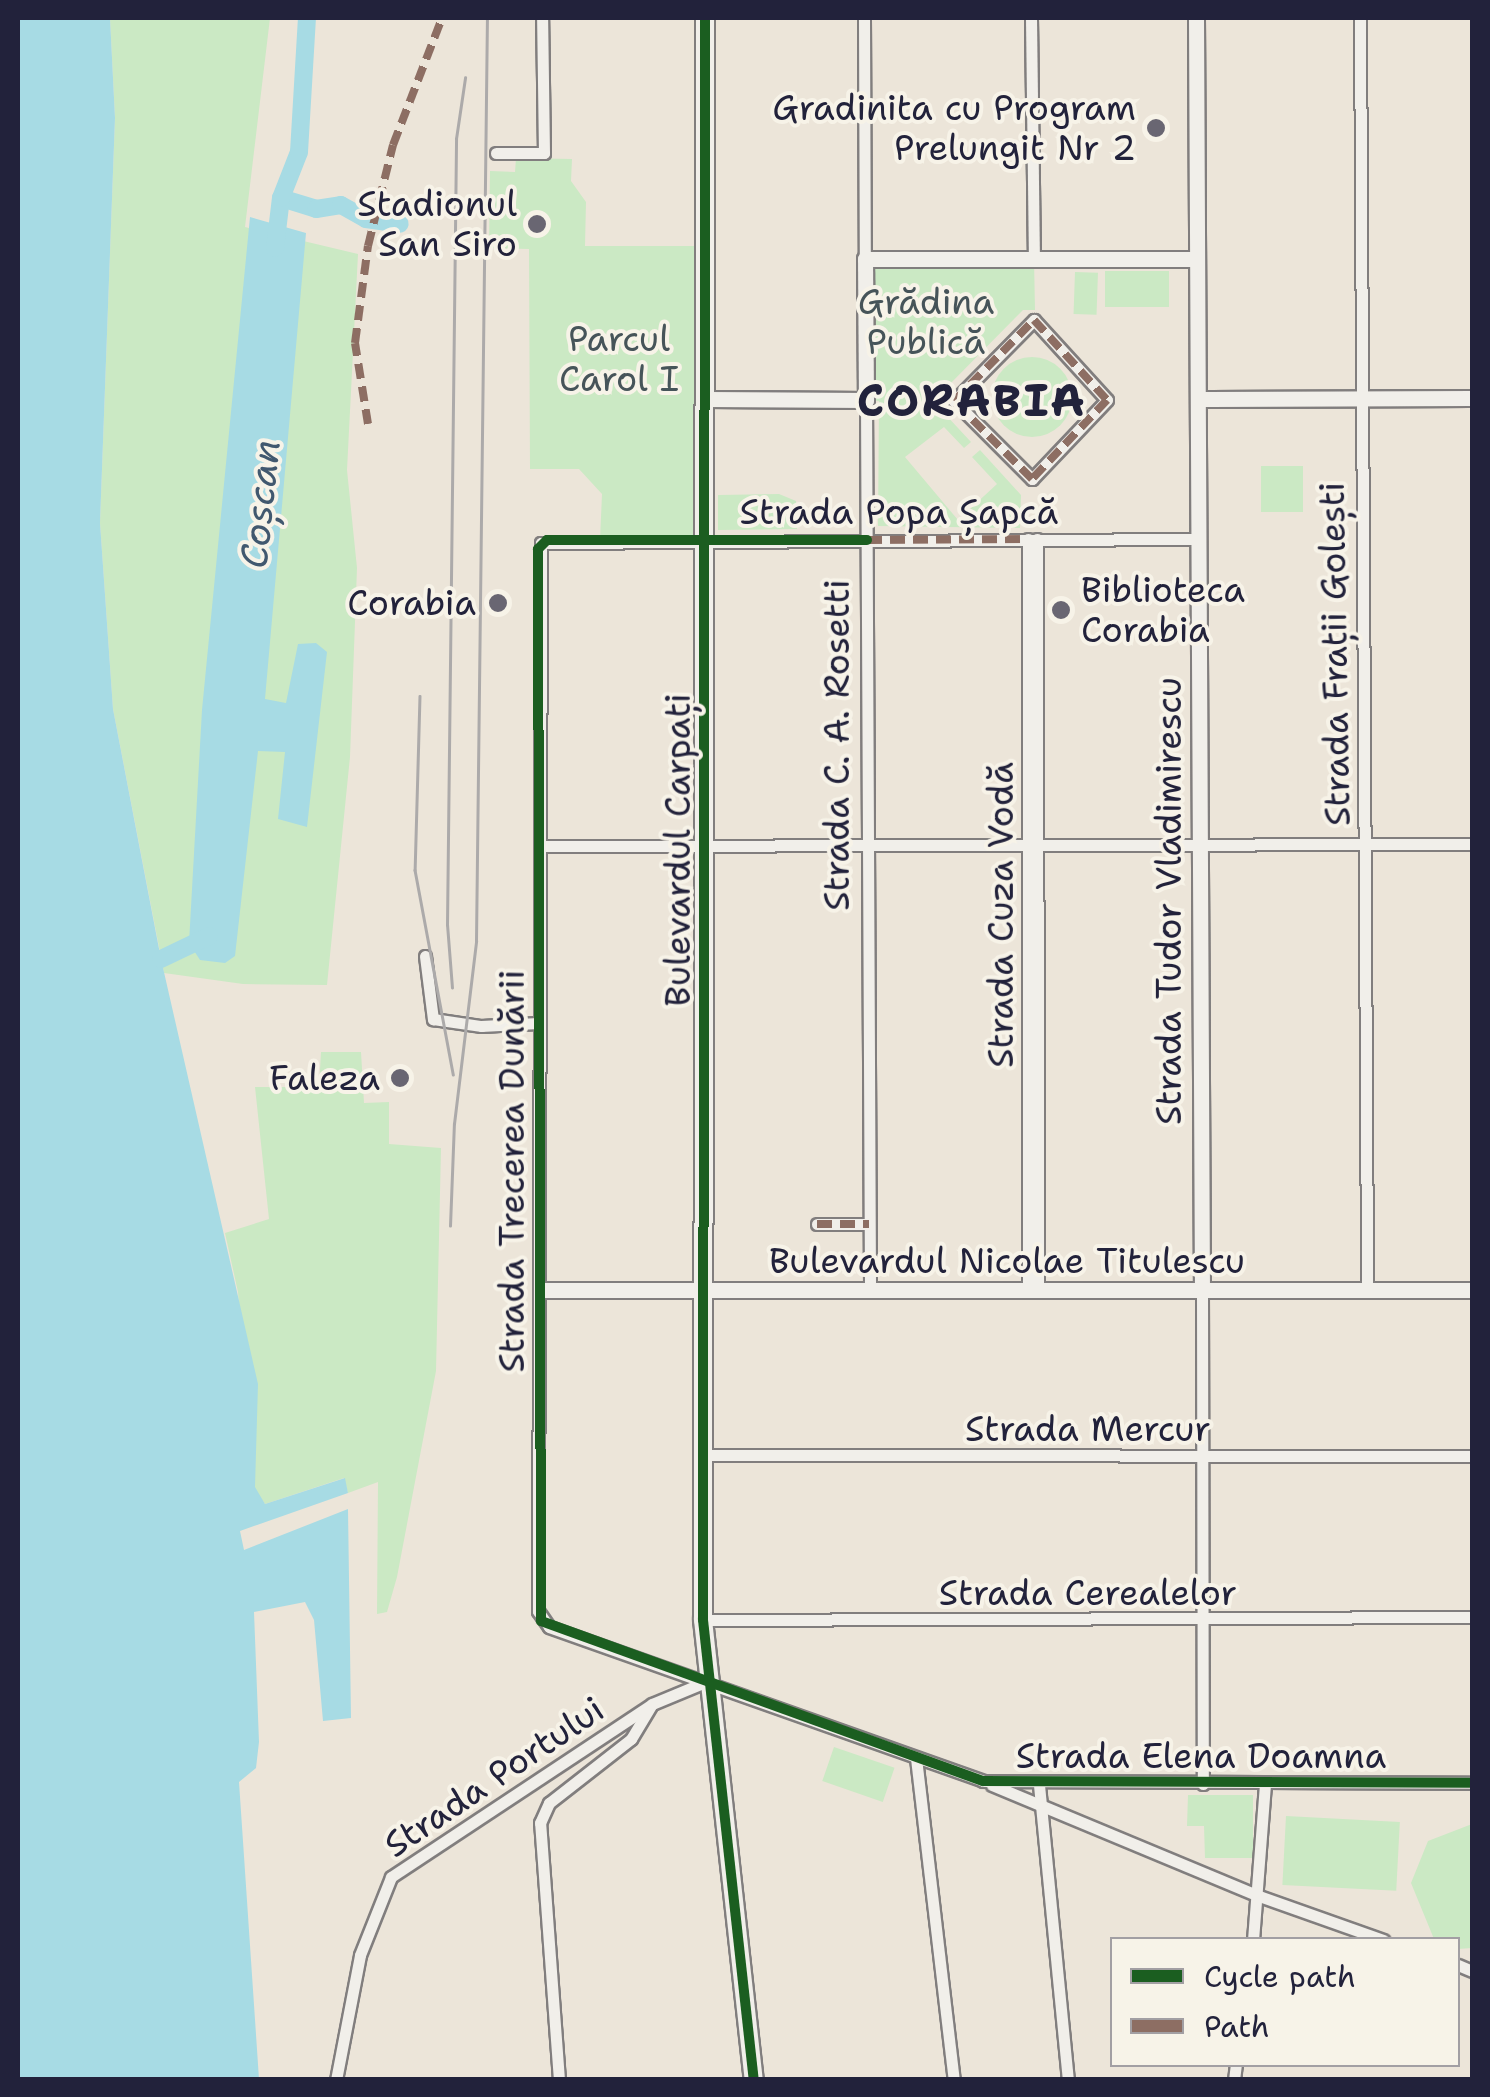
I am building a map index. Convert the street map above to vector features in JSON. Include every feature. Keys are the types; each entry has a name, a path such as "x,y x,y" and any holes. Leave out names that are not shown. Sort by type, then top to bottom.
{"main road":[{"name":"Bulevardul Carpați","path":"705,18 708,540 704,1620 754,2080"}],"street":[{"path":"496,153 544,153 542,18"},
{"name":"Strada C. A. Rosetti","path":"864,18 870,1292"},
{"path":"1031,18 1034,259"},
{"name":"Strada Tudor Vladimirescu","path":"1196,18 1203,1784"},
{"name":"Strada Frații Golești","path":"1360,18 1367,1290"},
{"path":"865,259 1197,259"},
{"path":"1034,320 1108,400 1032,479 954,401 1034,320"},
{"path":"1198,399 1472,398"},
{"path":"708,400 866,400"},
{"name":"Strada Cuza Vodă","path":"1032,539 1032,1292"},
{"name":"Strada Popa Șapcă","path":"541,543 1197,539"},
{"name":"Strada Trecerea Dunării","path":"541,543 541,1621 708,1682"},
{"path":"540,846 1472,844"},
{"path":"425,956 433,1019 480,1026 538,1023"},
{"path":"818,1224 869,1224"},
{"name":"Bulevardul Nicolae Titulescu","path":"542,1290 1472,1290"},
{"name":"Strada Mercur","path":"703,1455 1472,1456"},
{"name":"Strada Cerealelor","path":"704,1620 1472,1618"},
{"name":"Strada Portului","path":"336,2080 360,1955 392,1877 652,1704 708,1682"},
{"name":"Strada Elena Doamna","path":"708,1682 984,1781 1039,1785 1472,1784"},
{"path":"559,2080 540,1823 549,1803 631,1739 652,1704"},
{"path":"916,1758 954,2080"},
{"path":"984,1781 1041,1810 1375,1937"},
{"path":"1253,1937 1265,1784"},
{"path":"1039,1785 1068,2080"}],"green space":[{"path":"110,18 270,18 245,227 358,254 347,470 357,568 350,757 327,985 243,984 164,973 113,709 100,523 115,118"},
{"name":"Parcul Carol I","path":"516,158 572,159 571,181 586,202 585,246 708,246 708,540 600,540 602,494 579,469 530,469 529,249 489,248 490,171 515,172"},
{"name":"Grădina Publică","path":"865,259 1034,259 1035,310 1023,310 946,388 945,414 971,442 964,448 944,427 905,457 958,520 997,484 972,457 980,450 1021,495 1020,528 878,526 879,401 866,400"},
{"path":"1105,271 1169,271 1169,307 1105,307"},
{"path":"1075,272 1098,273 1097,315 1074,314"},
{"path":"1032,357 1047,360 1060,369 1069,382 1069,412 1060,425 1047,434 1032,437 1017,434 1004,425 995,412 992,397 995,382 1004,369 1017,360"},
{"path":"1261,466 1303,466 1303,512 1261,512"},
{"path":"779,494 796,501 797,529 718,530 718,495"},
{"path":"321,1052 361,1052 364,1103 389,1102 389,1144 441,1148 436,1371 397,1577 387,1612 377,1614 378,1482 348,1493 344,1478 265,1504 251,1485 238,1292 225,1233 269,1219 255,1087 319,1087"},
{"path":"834,1747 895,1768 883,1802 822,1781"},
{"path":"1188,1795 1253,1795 1253,1858 1205,1858 1204,1826 1187,1826"},
{"path":"1286,1816 1400,1822 1396,1891 1282,1885"},
{"path":"1472,1824 1472,1948 1460,1949 1460,1937 1433,1937 1411,1883 1428,1841"}],"water":[{"path":"18,18 110,18 115,118 100,523 113,709 161,959 258,1384 255,1487 265,1504 345,1478 348,1493 240,1531 244,1550 348,1509 351,1718 323,1721 314,1620 305,1602 254,1612 259,1742 256,1768 239,1782 259,2079 18,2079"},
{"path":"250,217 306,233 265,699 286,703 298,644 316,643 327,652 307,827 278,819 285,752 258,751 235,956 225,963 200,960 189,943 202,710"}],"waterway":[{"name":"Coșcan","path":"275,248 281,198 299,152 307,18"},
{"path":"281,198 316,209 341,205 366,219 400,224"},
{"name":"Coșcan","path":"161,959 209,936"}],"railway":[{"path":"450,1226 454,1124 476,941 487,18"},
{"path":"452,988 447,925 456,139 465,78"},
{"path":"420,696 415,870 453,1074"}],"marked path":[{"path":"368,424 355,343 368,246 393,145 442,18"},
{"path":"1034,320 1107,400 1032,479 954,401 1034,320"},
{"path":"867,540 1028,539"},
{"path":"817,1224 869,1224"}],"cycle path":[{"path":"705,18 703,1620 754,2080"},
{"path":"867,540 547,540 538,549 541,1621 983,1781 1472,1783"}],"place":[{"name":"Gradinita cu Program Prelungit Nr 2","path":"1156,128"},
{"name":"Stadionul San Siro","path":"537,224"},
{"name":"Corabia","path":"498,603"},
{"name":"Biblioteca Corabia","path":"1061,610"},
{"name":"Faleza","path":"400,1078"}],"district":[{"name":"CORABIA","path":"972,401"}]}
